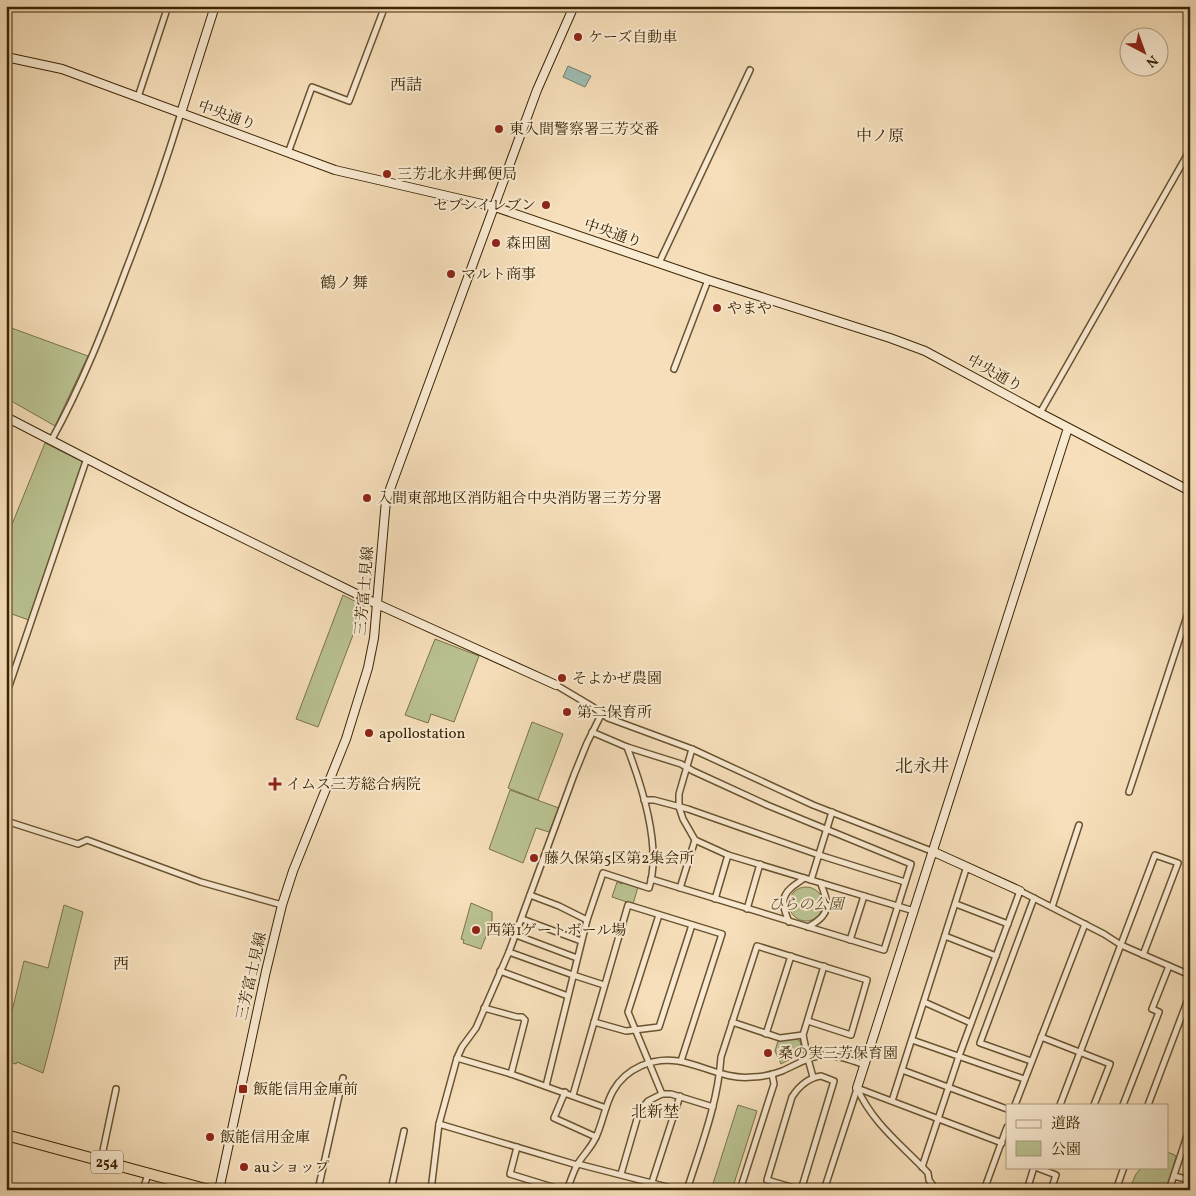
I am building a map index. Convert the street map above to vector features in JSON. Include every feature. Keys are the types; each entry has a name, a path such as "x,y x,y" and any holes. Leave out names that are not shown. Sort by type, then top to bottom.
{"highway":[{"name":"254","path":"6,1135 208,1190"}],"street":[{"path":"138,97 168,6"},
{"path":"51,440 63,420 102,336 164,170 215,6"},
{"path":"288,153 312,87 349,101 385,6"},
{"name":"三芳富士見線","path":"219,1190 271,946 282,905 361,697 374,638 386,500 537,90 574,6"},
{"name":"中央通り","path":"6,57 62,69 335,170 495,206 708,280 890,338 925,351 1190,491"},
{"path":"660,263 750,70"},
{"path":"1040,413 1190,150"},
{"path":"674,369 708,280"},
{"path":"6,417 186,510 377,604 556,685 608,718 692,749 796,798 967,866 1052,907 1121,945 1190,975"},
{"path":"824,1190 934,852 1068,428"},
{"path":"6,695 87,458"},
{"path":"1129,792 1190,607"},
{"path":"431,1190 439,1124 457,1058 462,1047 476,1028 509,952 565,799 592,732 602,714"},
{"path":"592,732 627,748 680,764 767,805 910,864 884,950 651,880"},
{"path":"546,1086 581,941 604,873 648,888 651,880 651,832 638,776 627,748"},
{"path":"692,749 679,794 679,807 683,820 694,840 728,855 914,911"},
{"path":"644,800 654,800 688,809 818,855 905,882"},
{"path":"811,880 832,812"},
{"path":"6,822 78,844 87,840 201,882 282,905"},
{"path":"1052,907 1079,825"},
{"path":"680,888 694,840"},
{"path":"715,899 728,855"},
{"path":"1060,1104 1155,855 1178,863 1143,955"},
{"path":"747,909 760,864"},
{"path":"892,1101 967,866"},
{"path":"789,922 784,907 785,896 789,889 804,878"},
{"path":"808,928 819,921 826,910 827,899 821,883"},
{"path":"922,1167 971,1022 1020,892"},
{"path":"530,895 587,920"},
{"path":"850,940 864,896"},
{"path":"1031,1061 980,1043 1034,898"},
{"path":"956,904 1008,924"},
{"path":"573,1096 628,905 722,934 681,1061"},
{"path":"659,915 628,1012 662,1094"},
{"path":"522,919 581,941"},
{"path":"594,1022 619,1030 635,1031 659,1027 692,924"},
{"path":"1015,1104 1085,924"},
{"path":"516,935 577,958"},
{"path":"945,936 996,956"},
{"path":"687,1190 713,1107 720,1074 721,1057 757,946 868,980 851,1035 808,1022"},
{"path":"509,952 604,985"},
{"path":"766,1034 791,956"},
{"path":"813,1077 803,1035 824,966"},
{"path":"1123,1104 1158,1012 1152,1009 1169,966"},
{"path":"500,971 568,996"},
{"path":"1148,1104 1190,994"},
{"path":"924,1002 971,1022"},
{"path":"484,1008 522,1017 525,1020 511,1074"},
{"path":"732,1022 780,1038 803,1035"},
{"path":"1042,1037 1110,1064 1094,1104"},
{"path":"912,1040 1024,1079"},
{"path":"566,1190 578,1164 590,1150 613,1091 622,1079 634,1069 648,1063 668,1060 681,1061 720,1074 747,1078 772,1074 823,1055 838,1056 865,1065"},
{"path":"457,1058 565,1092 606,1108"},
{"path":"902,1070 1006,1109"},
{"path":"740,1190 774,1084 772,1074"},
{"path":"821,1076 834,1081 801,1190 783,1187 767,1180 792,1097 796,1090 813,1077 821,1076"},
{"path":"318,1190 343,1078"},
{"path":"857,1088 1002,1142"},
{"path":"857,1088 865,1106 883,1129 928,1173 929,1180 936,1190"},
{"path":"101,1160 116,1089"},
{"path":"565,1092 554,1118 596,1137"},
{"path":"621,1174 642,1106 654,1096 662,1094 680,1096 713,1107"},
{"path":"652,1182 680,1096"},
{"path":"439,1124 578,1164 678,1190"},
{"path":"1170,1190 1190,1127"},
{"path":"984,1190 1006,1130"},
{"path":"391,1190 404,1131"},
{"path":"517,1147 510,1174 562,1190"},
{"path":"1027,1190 1035,1168"},
{"path":"1038,1168 1056,1175 1051,1190"},
{"path":"1116,1190 1124,1168"},
{"path":"143,1190 148,1174"},
{"path":"1174,1176 1190,1180"}],"green space":[{"path":"6,326 88,356 55,426 6,398"},
{"path":"45,443 83,462 29,620 6,612 6,539"},
{"path":"343,595 364,606 318,727 296,719"},
{"path":"435,639 479,656 454,722 431,714 428,723 405,715"},
{"path":"532,722 563,734 538,800 508,788"},
{"path":"510,790 559,808 549,832 536,828 523,863 489,849"},
{"path":"617,882 638,887 633,904 612,897"},
{"name":"ひらの公園","path":"806,887 813,888 818,892 822,897 822,911 818,916 813,920 806,921 799,920 794,916 790,911 789,904 790,897 794,892 799,888"},
{"name":"西第1ゲートボール場","path":"471,903 492,912 492,921 481,949 463,943 464,940 461,939"},
{"path":"64,905 83,912 43,1073 17,1062 16,1064 6,1061 6,1036 24,961 48,968"},
{"path":"796,1039 800,1041 802,1050 800,1054 781,1064 775,1051 778,1041"},
{"path":"738,1105 757,1111 732,1190 711,1190"},
{"path":"1168,1152 1176,1157 1166,1190 1129,1190 1136,1174 1141,1168 1168,1168"}],"water":[{"path":"568,66 591,76 585,87 563,77"}],"place":[{"name":"ケーズ自動車","path":"578,37"},
{"name":"東入間警察署三芳交番","path":"499,129"},
{"name":"三芳北永井郵便局","path":"387,174"},
{"name":"セブンイレブン","path":"546,205"},
{"name":"森田園","path":"496,243"},
{"name":"マルト商事","path":"451,274"},
{"name":"やまや","path":"717,308"},
{"name":"入間東部地区消防組合中央消防署三芳分署","path":"367,498"},
{"name":"そよかぜ農園","path":"562,678"},
{"name":"第二保育所","path":"567,712"},
{"name":"apollostation","path":"369,733"},
{"name":"イムス三芳総合病院","path":"275,784"},
{"name":"藤久保第5区第2集会所","path":"534,858"},
{"name":"西第1ゲートボール場","path":"476,930"},
{"name":"桑の実三芳保育園","path":"768,1053"},
{"name":"飯能信用金庫前","path":"243,1089"},
{"name":"飯能信用金庫","path":"210,1137"},
{"name":"auショップ","path":"244,1167"}],"district":[{"name":"西詰","path":"406,84"},
{"name":"中ノ原","path":"880,135"},
{"name":"鶴ノ舞","path":"344,282"},
{"name":"北永井","path":"922,766"},
{"name":"西","path":"121,963"},
{"name":"北新埜","path":"655,1111"}]}
